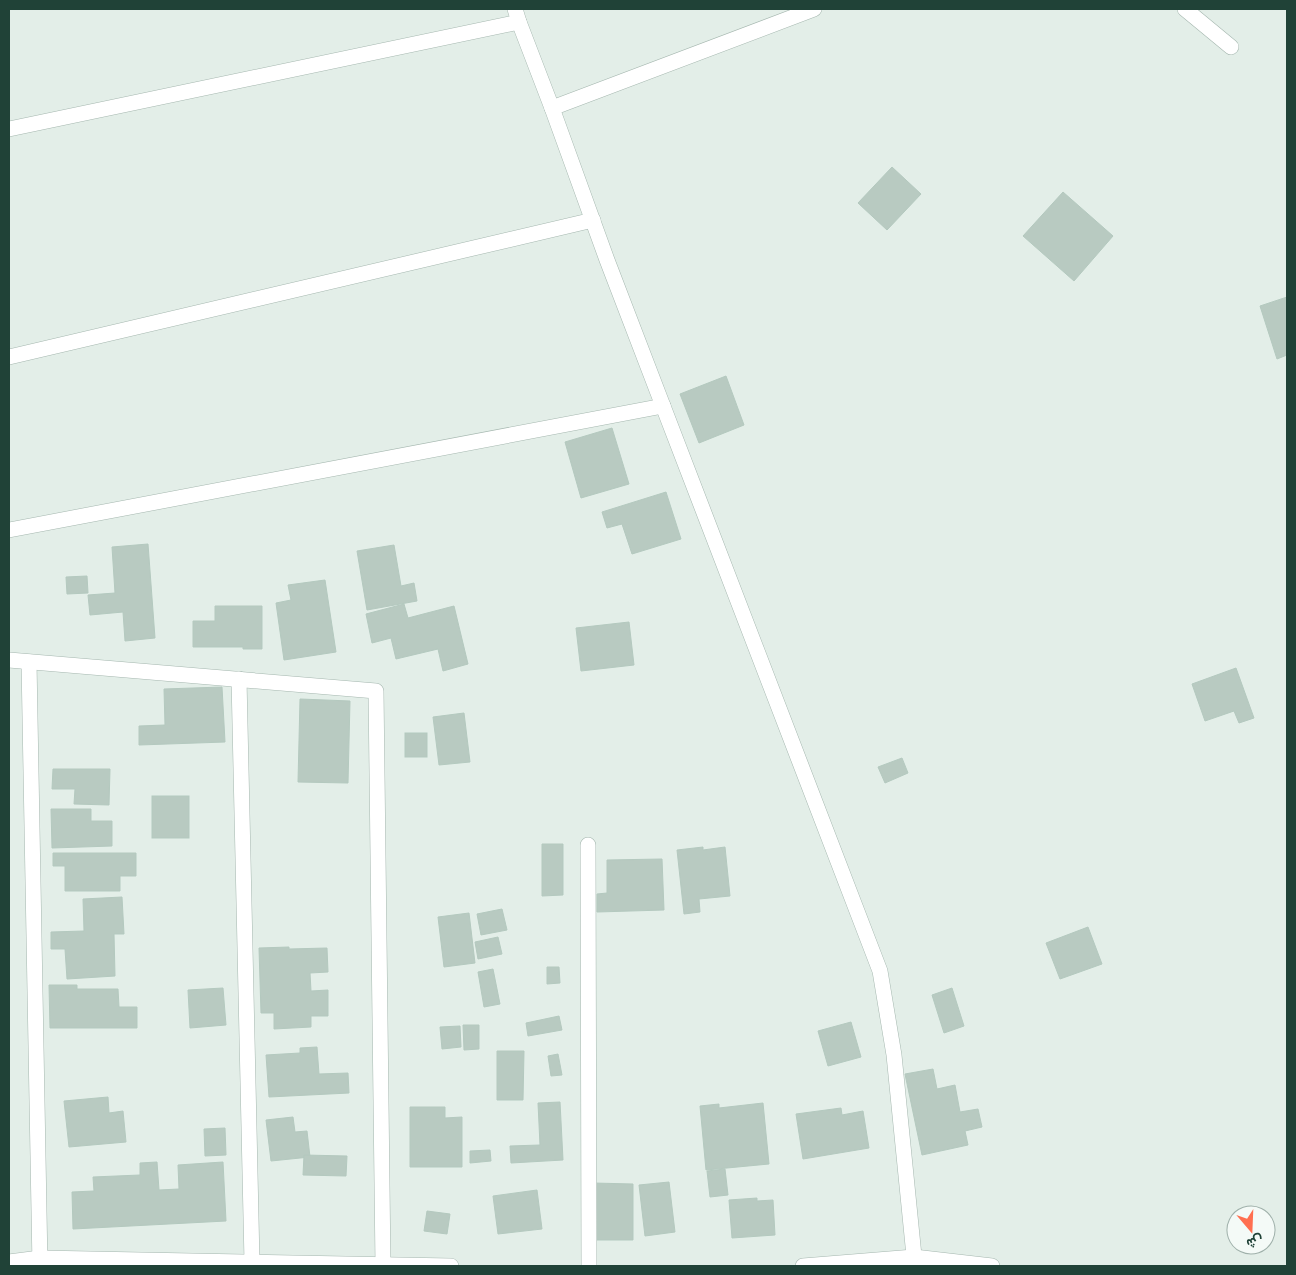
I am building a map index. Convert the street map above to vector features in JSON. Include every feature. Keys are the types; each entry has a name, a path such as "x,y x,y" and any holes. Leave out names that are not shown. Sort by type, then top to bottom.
{"street":[{"path":"552,108 814,9"},
{"path":"1185,9 1231,47"},
{"path":"9,129 517,16 662,406 880,971 894,1055 915,1262"},
{"path":"9,357 593,220"},
{"path":"9,530 662,406"},
{"path":"9,660 376,690 383,1266"},
{"path":"29,662 40,1262"},
{"path":"239,679 252,1262"},
{"path":"588,845 589,1266"},
{"path":"9,1262 252,1262 451,1266"},
{"path":"802,1266 915,1262 992,1266"}],"building":[{"path":"892,167 921,194 887,230 858,203"},
{"path":"1063,192 1113,236 1074,281 1023,236"},
{"path":"1287,297 1287,355 1277,359 1260,306"},
{"path":"726,376 744,425 699,443 680,394"},
{"path":"612,428 629,484 581,498 565,442"},
{"path":"666,492 681,539 632,554 622,524 607,528 602,512"},
{"path":"148,544 155,638 125,641 123,612 90,615 88,595 115,593 112,547"},
{"path":"394,545 401,586 414,583 417,601 367,610 357,551"},
{"path":"87,576 88,593 67,594 66,577"},
{"path":"325,580 336,652 284,660 276,603 291,600 288,585"},
{"path":"404,604 408,618 454,606 468,664 443,671 438,649 396,659 391,638 372,643 366,614"},
{"path":"215,606 262,606 262,649 193,647 193,621 215,621"},
{"path":"629,622 634,665 581,671 576,628"},
{"path":"1236,668 1254,718 1239,723 1234,711 1205,721 1192,684"},
{"path":"222,687 225,742 139,745 139,726 165,725 164,689"},
{"path":"300,699 350,701 348,783 298,782"},
{"path":"464,713 470,762 439,765 433,717"},
{"path":"405,733 427,733 427,757 405,757"},
{"path":"902,758 908,773 885,783 878,767"},
{"path":"53,769 110,769 109,805 74,804 75,789 52,789"},
{"path":"152,796 189,796 189,838 152,838"},
{"path":"51,809 91,809 91,821 112,821 112,846 52,848"},
{"path":"542,844 563,844 563,895 542,896"},
{"path":"703,847 703,850 725,847 730,896 699,899 700,912 684,914 677,850"},
{"path":"53,853 136,853 136,876 120,876 120,891 65,891 65,866 53,866"},
{"path":"662,859 664,910 597,912 597,894 607,893 607,860"},
{"path":"122,897 124,934 114,934 115,976 67,979 65,949 51,949 51,932 84,931 83,899"},
{"path":"502,909 507,930 481,935 477,914"},
{"path":"469,913 475,963 444,967 438,917"},
{"path":"1088,927 1102,964 1060,979 1046,943"},
{"path":"498,937 502,954 478,959 475,942"},
{"path":"289,947 289,949 327,948 328,972 310,973 311,991 328,990 328,1016 311,1016 311,1027 274,1029 274,1013 261,1013 259,948"},
{"path":"547,967 559,967 560,983 547,984"},
{"path":"493,969 500,1004 484,1007 478,972"},
{"path":"49,985 77,985 77,989 118,989 119,1007 137,1007 137,1028 50,1028"},
{"path":"223,988 226,1025 190,1028 188,990"},
{"path":"952,988 964,1026 944,1033 932,995"},
{"path":"559,1016 562,1030 528,1036 526,1023"},
{"path":"851,1022 861,1057 828,1066 818,1031"},
{"path":"463,1025 479,1025 479,1049 464,1050"},
{"path":"460,1026 461,1047 442,1049 440,1027"},
{"path":"317,1047 319,1074 348,1073 349,1093 269,1097 266,1055 300,1053 300,1048"},
{"path":"497,1051 524,1051 523,1100 497,1100"},
{"path":"558,1054 562,1075 551,1076 548,1056"},
{"path":"933,1069 937,1089 955,1085 960,1112 978,1109 982,1127 965,1131 968,1145 922,1155 905,1074"},
{"path":"108,1097 109,1113 123,1111 126,1142 69,1147 64,1101"},
{"path":"560,1102 563,1160 511,1163 510,1146 540,1145 538,1103"},
{"path":"763,1103 769,1164 706,1170 700,1106 719,1104 719,1108"},
{"path":"410,1107 445,1107 445,1118 462,1117 462,1167 410,1167"},
{"path":"841,1108 842,1115 863,1111 869,1148 803,1159 796,1114"},
{"path":"293,1117 295,1132 307,1131 310,1157 271,1161 266,1120"},
{"path":"225,1128 226,1155 205,1156 204,1129"},
{"path":"490,1150 491,1161 470,1163 470,1151"},
{"path":"304,1155 347,1156 346,1176 303,1175"},
{"path":"157,1162 159,1190 179,1189 178,1165 223,1162 226,1221 73,1229 72,1192 94,1191 93,1177 140,1175 140,1163"},
{"path":"725,1169 728,1195 710,1197 707,1171"},
{"path":"669,1182 675,1232 645,1236 639,1185"},
{"path":"593,1183 633,1184 633,1240 592,1240"},
{"path":"537,1190 542,1229 498,1234 493,1196"},
{"path":"757,1198 757,1201 773,1200 775,1235 732,1238 729,1200"},
{"path":"427,1211 450,1214 447,1234 424,1231"}]}
